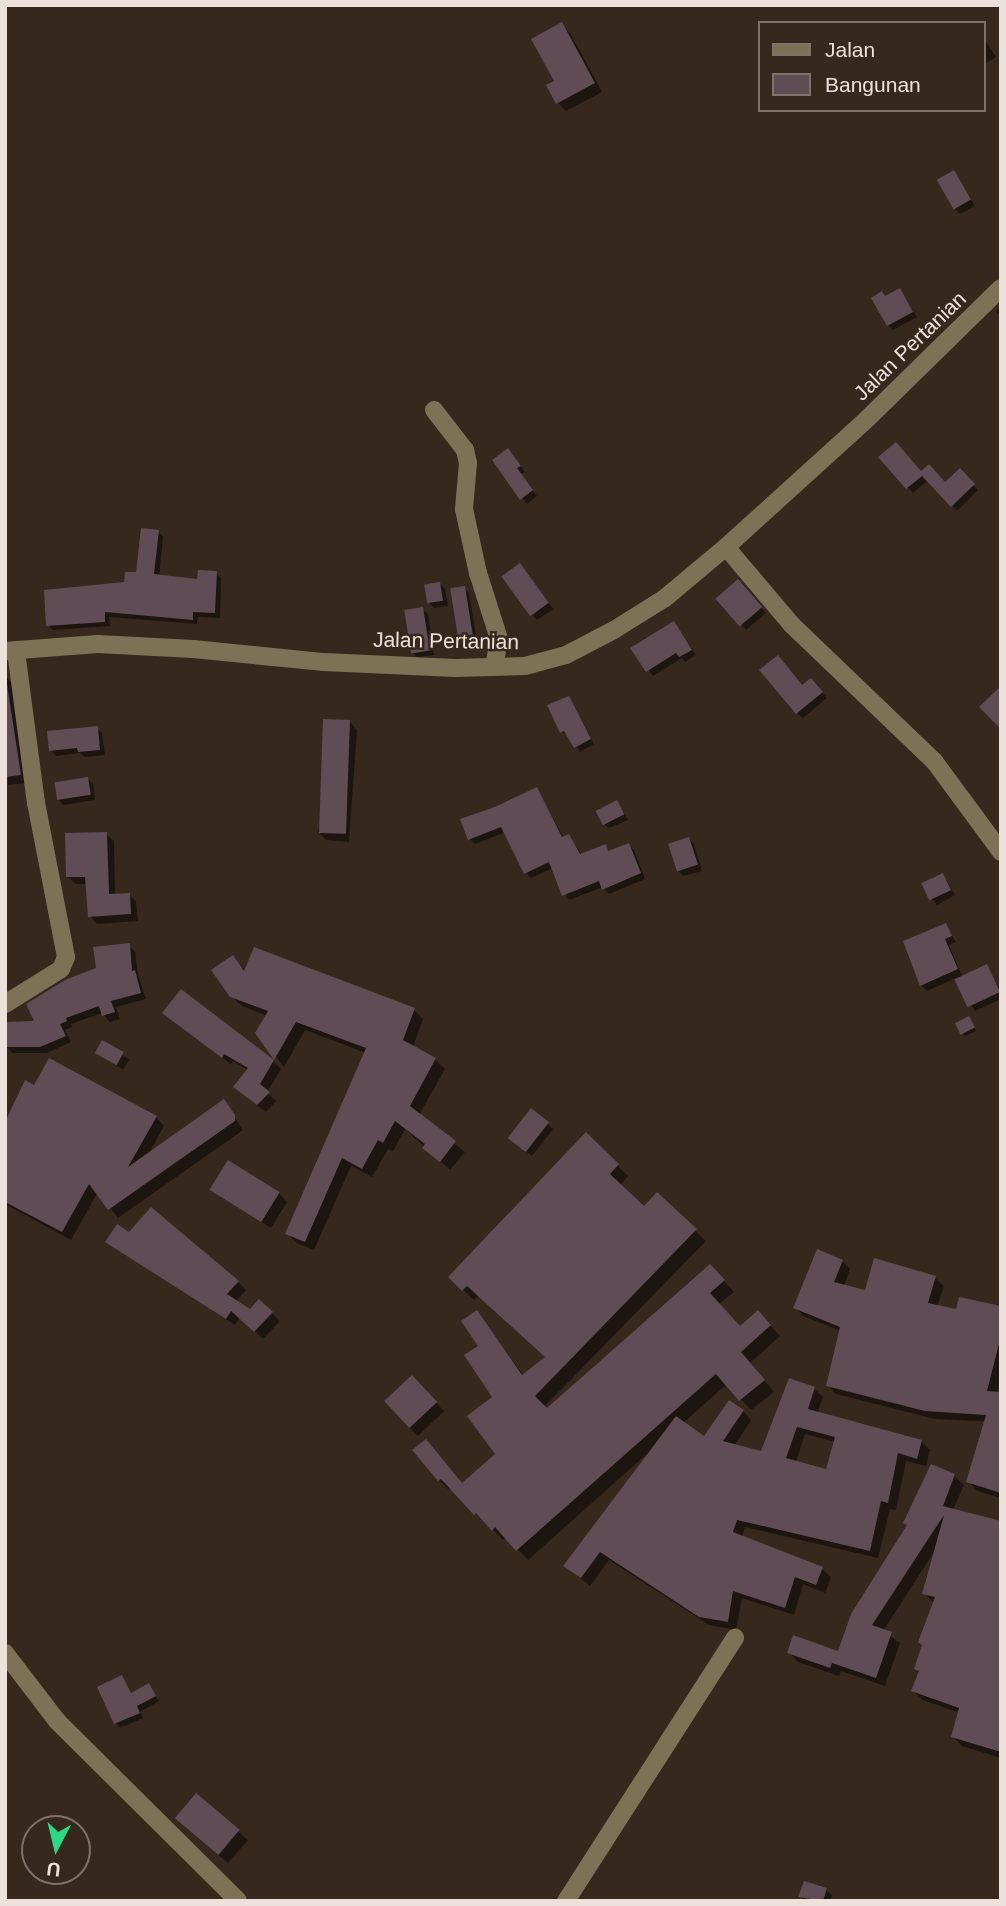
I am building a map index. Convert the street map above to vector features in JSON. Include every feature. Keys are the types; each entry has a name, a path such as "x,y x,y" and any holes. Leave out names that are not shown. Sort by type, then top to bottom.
{"street":[{"name":"Jalan Pertanian","path":"11,651 98,644 193,649 324,662 494,667 525,666 566,655 614,630 665,598 726,547 867,419 1001,288"},
{"path":"434,410 465,450 468,463 464,509 478,573 499,639 494,667"},
{"path":"726,547 792,625 934,761 1001,852"},
{"path":"5,1004 61,969 66,957 36,803 11,651"},
{"path":"566,1901 735,1638"},
{"path":"5,1653 57,1721 238,1901"}],"building":[{"path":"562,22 595,83 556,104 546,85 554,81 531,39"},
{"path":"954,170 971,199 954,209 937,180"},
{"path":"900,288 913,312 887,326 871,298 882,291 885,296"},
{"path":"896,442 921,471 929,464 945,482 960,468 975,484 951,507 922,476 906,489 878,457"},
{"path":"508,448 521,466 517,468 533,490 520,500 492,460"},
{"path":"141,528 159,530 154,574 197,579 198,570 217,571 215,613 193,612 193,620 105,612 105,622 46,626 44,590 124,582 125,572 136,572"},
{"path":"520,563 549,603 530,616 501,577"},
{"path":"738,579 762,607 740,627 715,599"},
{"path":"440,582 443,601 427,603 424,585"},
{"path":"465,586 473,637 458,640 450,588"},
{"path":"423,607 430,650 411,653 404,610"},
{"path":"674,621 692,650 679,657 676,653 646,672 630,648"},
{"path":"778,655 802,685 811,678 823,692 796,714 759,670"},
{"path":"5,671 21,775 5,777"},
{"path":"1001,686 1001,729 979,707"},
{"path":"569,696 591,739 574,748 564,731 560,733 547,705"},
{"path":"323,719 350,720 346,834 319,833"},
{"path":"98,726 100,750 78,752 77,748 49,751 47,731"},
{"path":"88,777 91,795 57,800 54,782"},
{"path":"537,787 562,837 569,834 580,854 606,844 608,851 629,843 641,873 602,890 599,881 562,896 549,862 524,874 501,827 468,840 460,819 495,807"},
{"path":"617,800 624,814 603,825 596,811"},
{"path":"107,832 109,894 130,893 131,914 88,917 85,877 66,877 65,833"},
{"path":"689,837 698,865 677,871 668,844"},
{"path":"943,873 951,890 929,900 921,883"},
{"path":"946,923 952,936 945,939 958,969 920,986 903,941"},
{"path":"130,943 132,971 135,970 141,993 111,1001 115,1012 102,1016 99,1006 66,1018 67,1021 60,1024 66,1036 40,1047 5,1047 5,1022 34,1021 26,1004 67,979 96,968 93,947"},
{"path":"254,947 415,1008 403,1040 436,1058 410,1106 456,1141 440,1162 422,1148 425,1144 395,1121 383,1143 378,1140 362,1169 342,1158 305,1242 285,1234 366,1048 296,1022 274,1060 255,1033 268,1011 230,997 211,970 233,955 244,971"},
{"path":"987,964 1000,992 967,1007 954,979"},
{"path":"181,989 274,1060 260,1084 270,1092 257,1105 233,1087 248,1068 224,1054 222,1058 162,1013"},
{"path":"969,1016 975,1028 961,1035 955,1023"},
{"path":"102,1040 124,1052 117,1065 95,1053"},
{"path":"49,1058 157,1116 128,1167 224,1099 235,1115 235,1121 108,1210 89,1184 62,1232 5,1202 5,1122 25,1080 34,1085"},
{"path":"531,1108 549,1122 526,1152 508,1138"},
{"path":"586,1132 619,1164 610,1174 644,1206 657,1192 697,1229 535,1396 547,1408 710,1264 725,1280 710,1293 740,1326 758,1310 771,1325 741,1352 765,1380 739,1401 716,1374 516,1551 495,1527 492,1531 441,1479 438,1481 412,1450 426,1439 462,1483 495,1454 467,1416 492,1397 464,1355 478,1346 461,1321 477,1310 522,1375 545,1357 467,1286 462,1291 448,1277"},
{"path":"228,1160 280,1192 261,1222 209,1190"},
{"path":"151,1207 239,1281 227,1294 250,1309 259,1299 273,1312 254,1332 231,1311 226,1319 105,1242 117,1224 129,1232"},
{"path":"817,1249 843,1260 834,1282 865,1290 874,1258 936,1276 928,1303 956,1309 959,1297 1001,1306 1001,1336 987,1391 1001,1392 1001,1493 966,1482 986,1415 925,1411 826,1386 840,1327 793,1308"},
{"path":"412,1375 437,1402 409,1428 384,1401"},
{"path":"789,1378 815,1387 808,1409 922,1440 917,1459 898,1453 888,1503 881,1501 870,1551 737,1520 733,1532 823,1567 816,1585 795,1577 785,1608 733,1591 728,1622 699,1617 600,1552 581,1578 563,1566 676,1416 704,1436 729,1400 744,1410 723,1441 761,1451","holes":["797,1427 835,1437 826,1469 786,1458"]},
{"path":"931,1464 955,1474 943,1506 1001,1521 1001,1752 951,1737 959,1708 911,1691 919,1671 914,1669 922,1645 918,1642 935,1597 922,1594 944,1515 872,1625 892,1632 876,1678 832,1663 830,1668 787,1653 793,1635 838,1651 851,1614 907,1525 903,1523"},
{"path":"122,1675 131,1693 149,1683 156,1696 137,1706 140,1713 114,1724 97,1687"},
{"path":"196,1793 240,1830 218,1855 175,1818"},
{"path":"804,1881 827,1888 823,1901 798,1897"}]}
